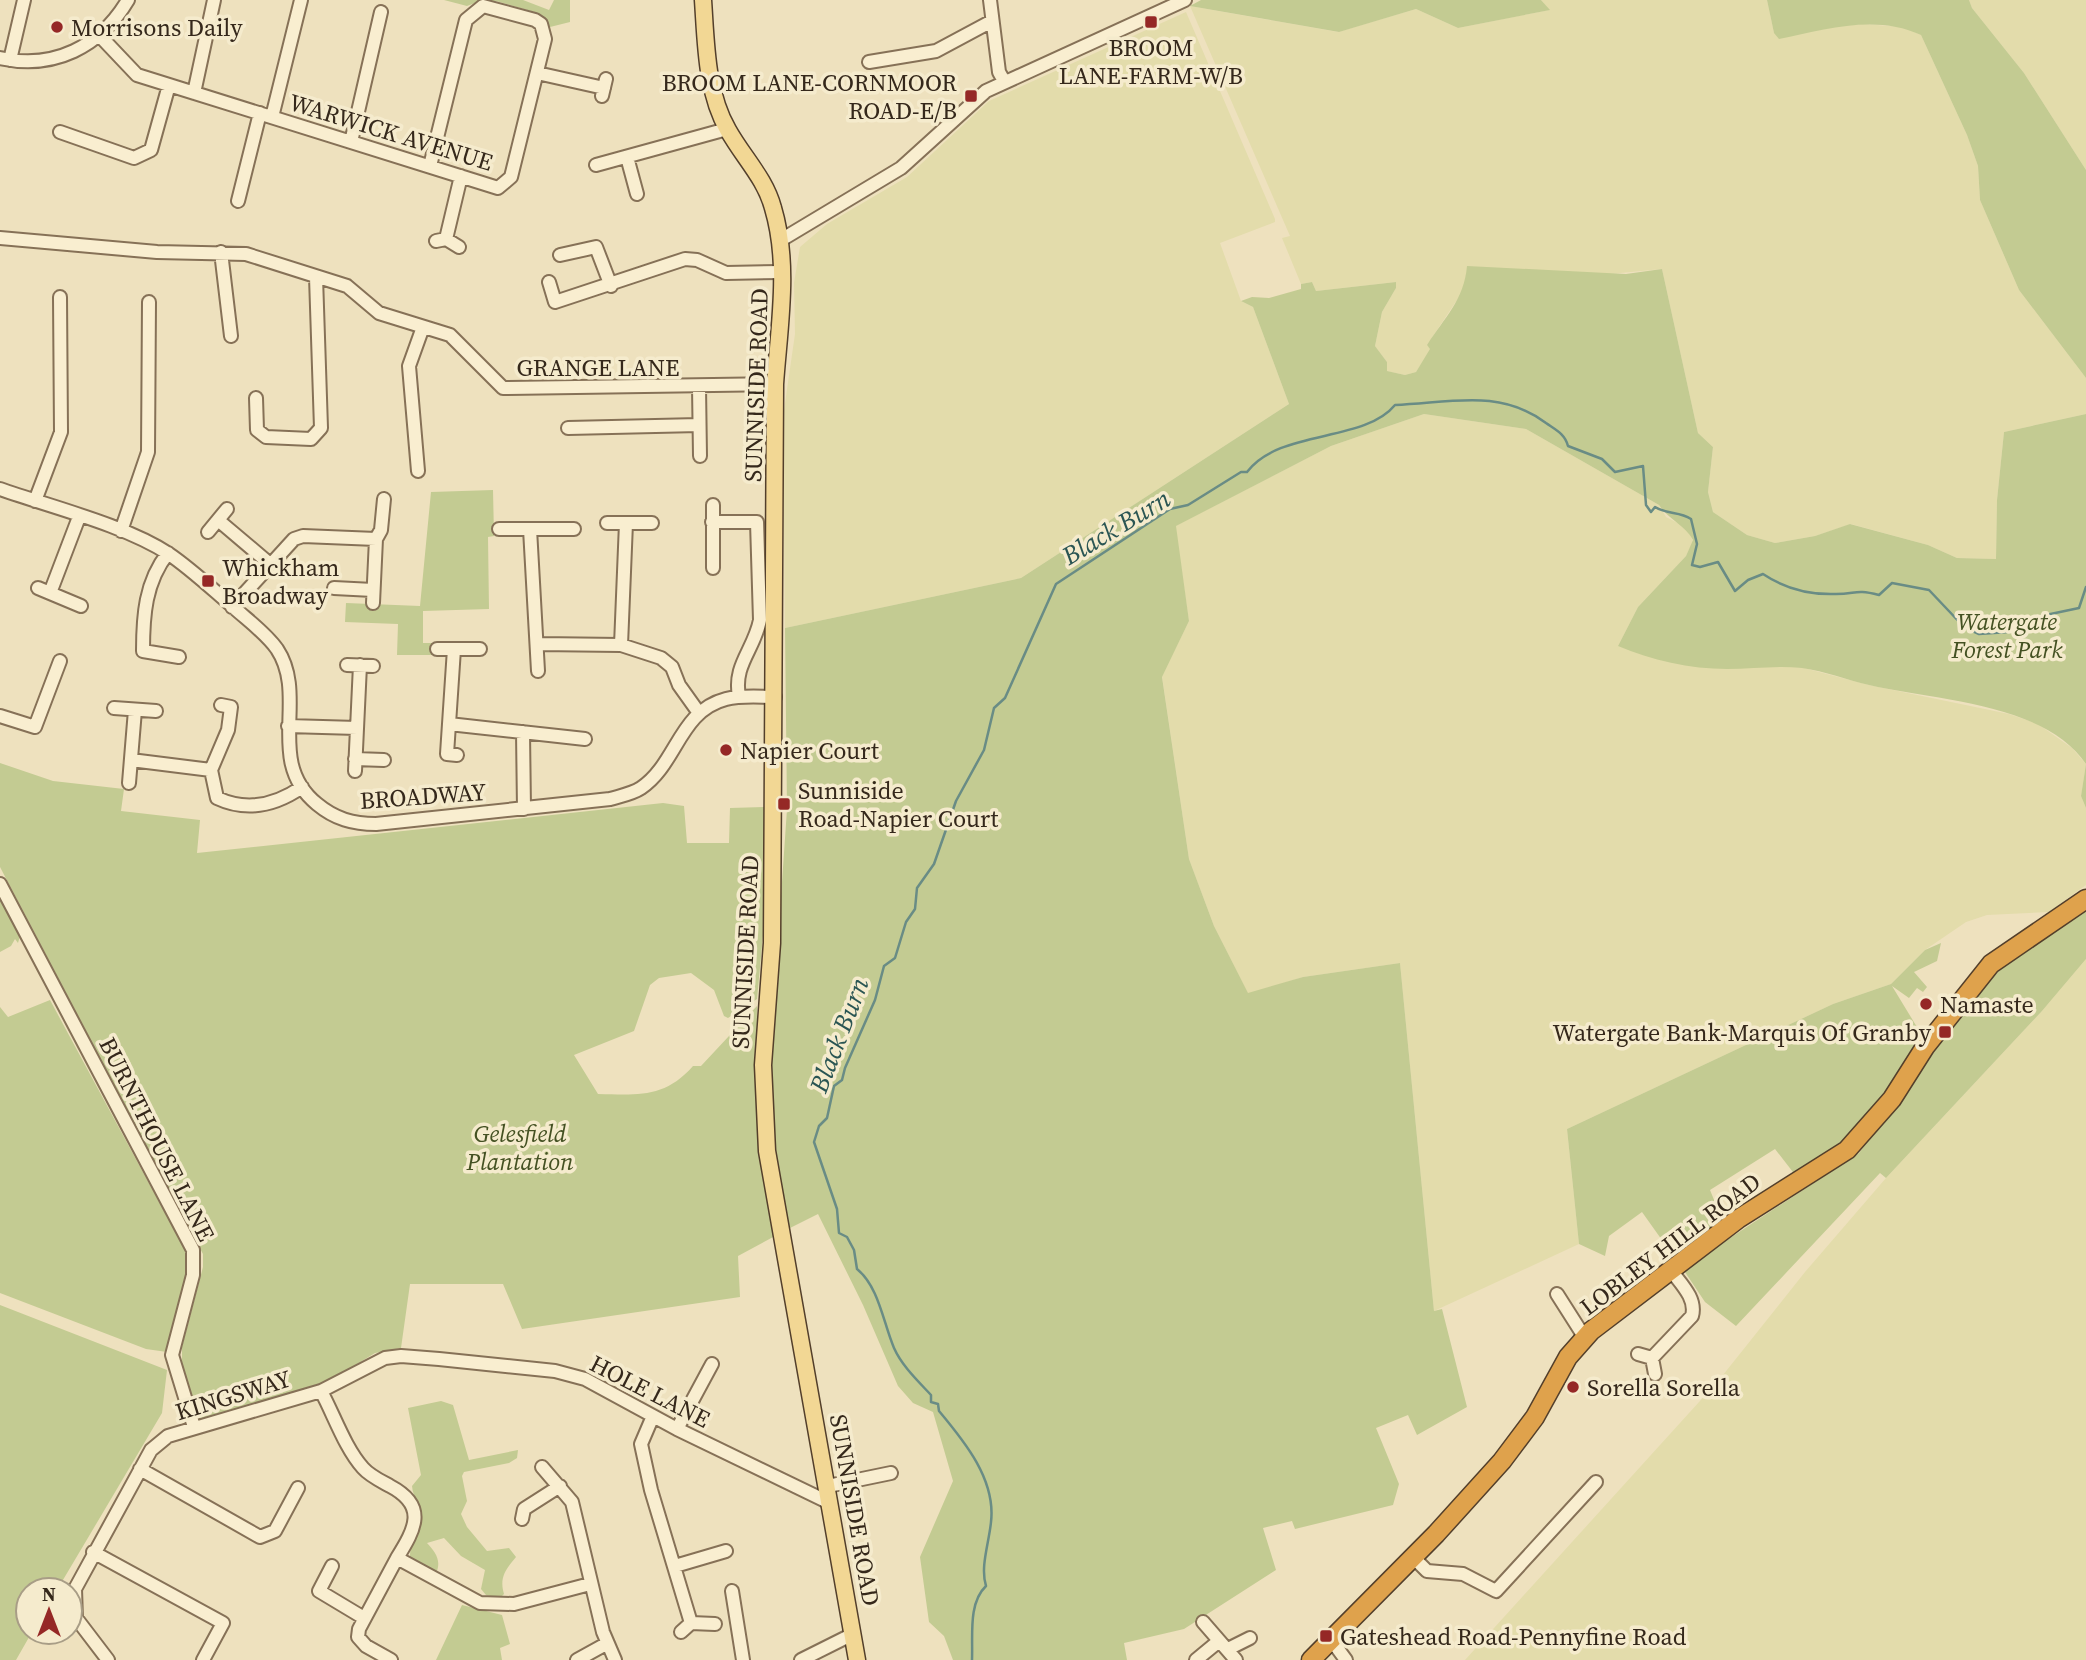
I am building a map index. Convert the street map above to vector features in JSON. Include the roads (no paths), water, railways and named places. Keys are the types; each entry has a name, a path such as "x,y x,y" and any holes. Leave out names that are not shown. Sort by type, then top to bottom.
{"highway":[{"name":"LOBLEY HILL ROAD","path":"1311,1660 1413,1557 1522,1436 1560,1368 1585,1338 1611,1313 1738,1219 1835,1158 1859,1139 1892,1099 1925,1047 1964,995 1991,964 2086,899"}],"main road":[{"name":"SUNNISIDE ROAD","path":"703,0 709,72 727,129 769,194 779,238 781,272 775,384 772,943 763,1053 764,1121 857,1660"}],"street":[{"path":"24,0 5,59 30,63 66,56 100,36 128,0"},
{"path":"194,93 214,0"},
{"path":"238,201 302,0"},
{"path":"990,0 999,72 1004,81"},
{"path":"779,238 786,237 901,169 971,101 1004,81 1185,0"},
{"name":"WARWICK AVENUE","path":"100,36 137,75 498,188 511,177 545,39 541,24 483,6 474,10 466,20 430,166"},
{"path":"351,142 381,12"},
{"path":"869,62 936,51 992,21"},
{"path":"537,73 604,88"},
{"path":"60,132 134,158 151,150 169,85"},
{"path":"596,165 727,129"},
{"path":"627,157 637,195"},
{"path":"459,247 441,240 461,176"},
{"name":"GRANGE LANE","path":"0,238 157,252 247,254 347,286 379,313 450,335 503,388 775,384"},
{"path":"566,256 596,247 611,286"},
{"path":"221,252 231,336"},
{"path":"549,282 555,302 611,286 685,259 697,260 726,273 781,272"},
{"path":"254,398 257,430 267,437 312,439 321,428 316,277"},
{"path":"35,502 61,432 60,297"},
{"path":"121,531 148,452 149,302"},
{"path":"418,471 409,366 423,327"},
{"path":"699,387 700,456"},
{"path":"568,428 699,425"},
{"name":"BROADWAY","path":"0,489 121,531 168,553 258,629 281,657 288,678 291,763 302,787 327,811 347,822 359,824 610,799 641,788 662,764 679,735 699,713 717,702 739,696 775,697"},
{"path":"334,588 373,596 376,539 381,530 384,499"},
{"path":"713,505 713,568"},
{"path":"208,532 228,509"},
{"path":"79,517 44,590 81,606"},
{"path":"218,520 270,564"},
{"path":"712,522 757,522 760,620 757,636 737,672 739,696"},
{"path":"607,523 652,523"},
{"path":"621,645 626,523"},
{"path":"499,529 574,530"},
{"path":"530,529 538,671"},
{"path":"232,607 286,546 303,536 376,539"},
{"path":"168,553 153,577 146,601 143,651 180,657"},
{"path":"538,644 621,645 661,658 672,667 679,685 699,713"},
{"path":"437,649 480,649"},
{"path":"454,649 447,754 457,755"},
{"path":"0,716 35,727 60,661"},
{"path":"373,666 353,665 357,728 355,765 384,760"},
{"path":"221,705 231,706 228,730 211,771 217,799 228,803 268,805 302,787"},
{"path":"114,708 156,711"},
{"path":"129,783 135,710"},
{"path":"449,724 585,739"},
{"path":"288,726 357,728"},
{"path":"523,732 523,809"},
{"path":"131,760 211,771"},
{"name":"BURNTHOUSE LANE","path":"0,884 193,1250 193,1275 172,1355 194,1427"},
{"path":"1652,1358 1694,1311 1691,1299 1670,1269"},
{"path":"1557,1294 1585,1338"},
{"path":"1638,1354 1652,1358"},
{"name":"KINGSWAY","path":"108,1660 76,1618 74,1607 78,1580 139,1469 158,1443 194,1427 321,1391 385,1358 401,1356 439,1359"},
{"path":"1652,1358 1655,1374"},
{"name":"HOLE LANE","path":"439,1359 572,1375 830,1503"},
{"path":"677,1429 712,1364"},
{"path":"321,1391 360,1465 371,1475 400,1492 412,1505 415,1523 364,1618 358,1637 366,1646 391,1660"},
{"path":"653,1416 641,1444 651,1490 691,1622"},
{"path":"542,1467 572,1502 606,1644 615,1660"},
{"path":"139,1469 260,1537 275,1531 298,1488"},
{"path":"828,1486 891,1474"},
{"path":"1413,1557 1427,1571 1463,1574 1496,1591 1595,1482"},
{"path":"522,1519 524,1509 560,1486"},
{"path":"676,1566 726,1551"},
{"path":"93,1552 223,1622 203,1660"},
{"path":"397,1558 480,1603 514,1604 590,1584"},
{"path":"332,1566 319,1591 364,1618"},
{"path":"732,1591 743,1660"},
{"path":"691,1622 715,1625"},
{"path":"681,1632 691,1622"},
{"path":"1203,1622 1236,1660"},
{"path":"801,1660 853,1634"},
{"path":"1196,1660 1248,1634 1257,1652"},
{"path":"1332,1641 1346,1660"},
{"path":"577,1660 606,1644"}],"waterway":[{"name":"Black Burn","path":"972,1660 974,1611 976,1601 986,1586 984,1563 991,1522 989,1491 977,1462 939,1411 938,1404 931,1402 931,1395 897,1355 871,1285 857,1269 854,1250 847,1237 839,1233 837,1209 814,1142 819,1126 827,1118 834,1086 842,1080 875,1000 884,966 895,958 906,922 915,909 917,888 934,864 956,801 984,750 994,708 1005,698 1056,584 1170,509 1188,505 1241,472 1247,472 1261,458 1279,449 1363,425 1381,417 1395,405 1474,400 1492,401 1528,412 1560,433 1568,446 1602,459 1615,472 1643,466 1646,505 1651,512 1655,507 1691,519 1697,544 1692,565 1700,567 1718,562 1735,591 1748,580 1763,574 1788,587 1826,594 1860,592 1879,595 1892,583 1929,590 1964,627 1979,634 2023,631 2041,616 2079,608 2086,587"}],"place":[{"name":"BROOM LANE-FARM-W/B","path":"1151,22"},
{"name":"Morrisons Daily","path":"57,27"},
{"name":"BROOM LANE-CORNMOOR ROAD-E/B","path":"971,96"},
{"name":"Whickham Broadway","path":"208,581"},
{"name":"Napier Court","path":"726,750"},
{"name":"Sunniside Road-Napier Court","path":"784,804"},
{"name":"Namaste","path":"1926,1004"},
{"name":"Watergate Bank-Marquis Of Granby","path":"1945,1032"},
{"name":"Sorella Sorella","path":"1573,1387"},
{"name":"Gateshead Road-Pennyfine Road","path":"1326,1636"}],"park label":[{"name":"Watergate Forest Park","path":"2007,635"},
{"name":"Gelesfield Plantation","path":"520,1147"}]}
